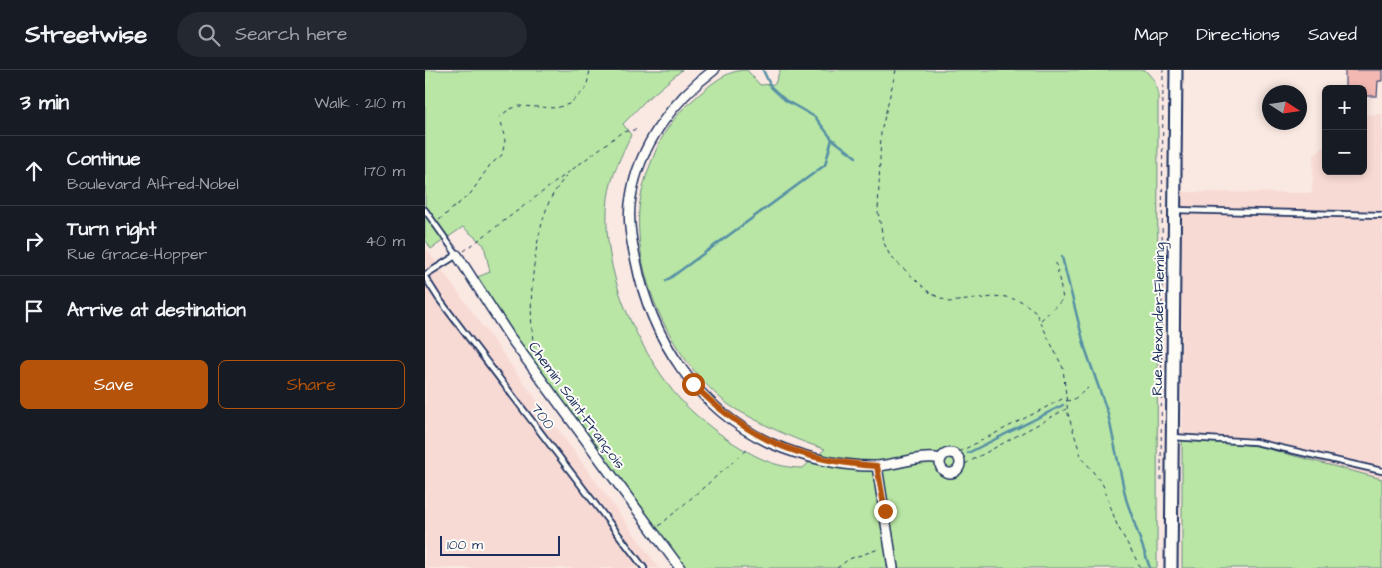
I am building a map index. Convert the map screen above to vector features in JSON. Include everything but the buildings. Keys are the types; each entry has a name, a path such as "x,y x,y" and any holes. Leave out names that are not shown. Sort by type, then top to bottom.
{"street":[{"path":"714,70 699,81 661,123 642,158 635,178 629,214 632,244 644,295 656,326 681,370 693,384 733,420 756,436 797,453 823,460 877,466 929,458 941,459"},
{"name":"Rue Alexander-Fleming","path":"1171,568 1176,70"},
{"name":"Chemin Saint-François","path":"457,255 510,337 680,568"},
{"path":"877,466 893,568"}],"lane":[{"path":"425,210 457,255 425,276"},
{"path":"1174,210 1382,215"},
{"name":"700","path":"425,276 439,299 644,568"},
{"path":"1172,437 1255,442 1382,471"}],"path":[{"path":"435,224 471,193 490,165 502,155 505,140 500,116 519,106 555,108 569,104 586,89 590,70"},
{"path":"896,70 881,132 878,212 880,231 890,256 931,293 949,302 1001,296 1021,301 1035,311 1063,368 1067,409 1081,456 1103,486 1117,525 1141,568"},
{"name":"Rue Alexander-Fleming","path":"1161,484 1163,70"},
{"path":"457,255 622,132 639,129"},
{"path":"535,357 532,338 532,306 539,240 549,201 568,173"},
{"path":"1041,321 1063,299 1056,263"},
{"path":"1066,401 1073,400 1088,388"},
{"path":"959,452 1065,397"},
{"path":"965,464 1067,409"},
{"path":"653,531 748,449"},
{"path":"837,568 849,559 879,549"}],"shaded area":[{"path":"1382,114 1382,479 1257,446 1182,437 1181,192 1312,193 1314,155 1322,148 1322,175 1367,175 1367,115"},
{"path":"425,247 659,568 425,568"}],"green space":[{"path":"425,70 682,70 645,101 623,124 631,135 617,165 608,198 608,244 612,267 627,312 637,333 648,354 675,394 723,436 756,456 783,466 803,468 825,449 806,443 752,418 729,405 709,387 675,343 661,318 651,291 643,264 639,236 639,209 642,190 656,150 669,126 680,112 705,89 724,76 747,70 760,85 775,84 780,70 1145,70 1154,80 1158,94 1157,568 685,568 470,280 490,272 484,245 463,227 431,249 425,239"},
{"path":"1182,437 1257,446 1382,479 1382,568 1182,568"}],"waterway":[{"path":"763,70 771,87 785,100 815,117 832,139 856,157"},
{"path":"666,281 825,165 832,139"},
{"path":"1062,257 1085,348 1108,414 1126,499 1150,568"},
{"path":"968,453 1063,405"}],"route":[{"path":"693,384 733,420 756,436 797,453 823,460 877,466 885,511"}]}
